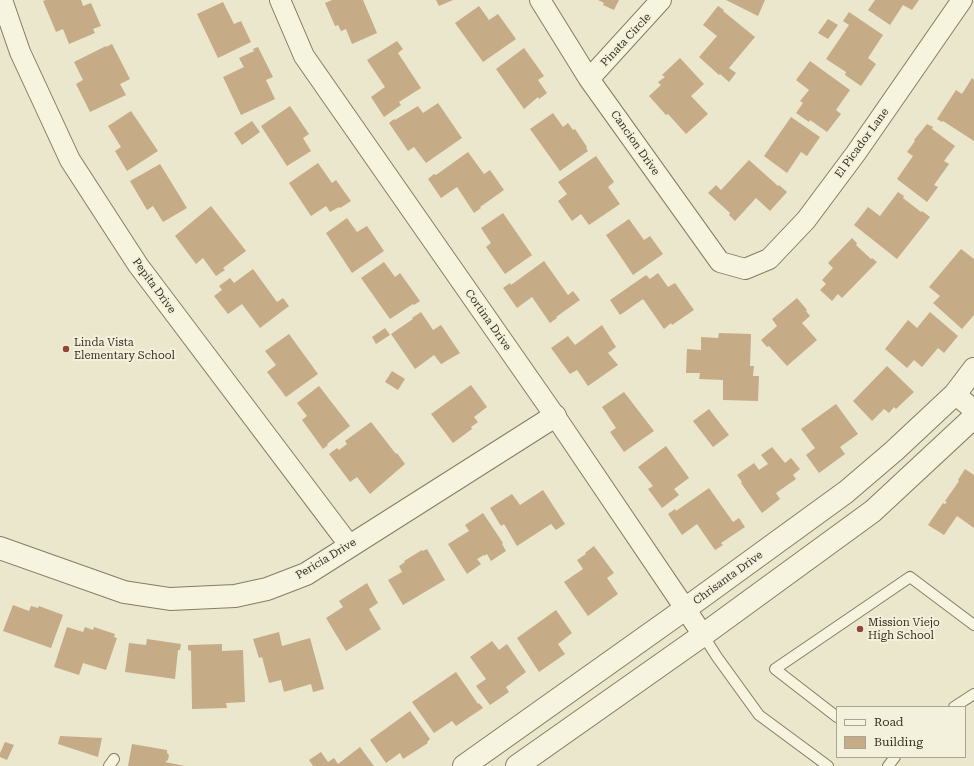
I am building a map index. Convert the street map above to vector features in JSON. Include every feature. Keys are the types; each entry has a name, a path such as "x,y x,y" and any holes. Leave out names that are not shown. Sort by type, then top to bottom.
{"street":[{"name":"Pepita Drive","path":"2,0 20,52 70,160 138,265 350,546"},
{"name":"Cortina Drive","path":"280,0 304,56 555,416 703,635"},
{"name":"Cancion Drive","path":"540,0 589,79 720,262 745,269"},
{"name":"Pinata Circle","path":"589,79 661,0"},
{"name":"El Picador Lane","path":"745,269 769,259 806,220 856,153 962,0"},
{"name":"Chrisanta Drive","path":"464,766 685,609 846,492 894,451 955,394 974,369"},
{"path":"955,394 974,410"},
{"name":"Pericia Drive","path":"0,548 124,592 170,599 235,596 267,590 306,574 555,416"},
{"path":"517,766 703,635 873,511 974,417"}],"lane":[{"path":"836,716 775,669 910,578 974,625"},
{"path":"703,635 759,715 828,766"},
{"path":"956,706 974,694"}],"building":[{"path":"81,0 83,6 91,3 101,26 93,29 95,33 69,44 63,29 56,32 43,1"},
{"path":"332,0 363,0 377,33 352,44 346,29 341,31 338,25 335,26 325,3"},
{"path":"436,0 453,0 439,6"},
{"path":"598,0 619,0 614,10 603,5 604,3"},
{"path":"726,0 765,0 758,16"},
{"path":"875,0 919,0 912,10 903,5 890,25 868,10"},
{"path":"223,2 234,24 241,21 251,42 218,58 197,14"},
{"path":"479,6 489,20 498,14 516,39 483,62 455,23"},
{"path":"718,6 755,37 729,68 736,73 729,82 699,57 717,36 703,25"},
{"path":"849,12 883,35 868,58 876,64 861,86 845,75 846,72 826,59 849,25 843,21"},
{"path":"828,19 838,25 828,39 818,33"},
{"path":"397,41 403,49 398,53 421,88 399,102 401,105 384,117 371,97 385,87 367,60"},
{"path":"112,44 130,79 120,84 126,95 90,112 76,84 83,80 74,62"},
{"path":"258,47 273,77 266,80 275,99 241,115 223,77 244,67 239,58 254,51 253,49"},
{"path":"524,48 544,76 538,80 547,93 539,99 538,97 524,109 496,69"},
{"path":"680,58 704,84 691,96 708,114 686,134 649,96 661,85 658,82 665,77 662,75"},
{"path":"810,61 850,90 836,110 841,114 827,132 810,120 809,122 796,113 803,103 800,101 809,90 796,80"},
{"path":"972,78 974,80 974,141 943,121 942,122 937,119 956,90 962,94"},
{"path":"438,103 462,138 426,163 414,147 408,151 389,123 418,106 423,113"},
{"path":"290,106 309,134 303,138 311,151 287,166 261,126"},
{"path":"131,111 158,151 127,171 115,151 121,147 108,126"},
{"path":"553,113 563,127 568,123 573,130 575,129 588,151 560,171 530,129"},
{"path":"791,117 820,137 807,156 801,152 787,173 764,156"},
{"path":"252,121 260,132 242,145 234,133"},
{"path":"927,124 933,127 932,129 955,146 944,161 949,164 934,185 938,187 927,202 897,179 913,156 907,152 915,141 914,140"},
{"path":"468,152 484,174 490,170 504,190 474,213 457,187 441,198 428,179"},
{"path":"596,156 614,182 608,187 620,204 589,225 581,214 572,221 558,201 567,194 558,182"},
{"path":"749,160 778,186 779,185 787,192 770,211 756,198 735,221 729,215 730,213 708,193 716,185 721,190"},
{"path":"318,163 332,183 336,180 351,201 330,212 326,206 311,216 289,183"},
{"path":"160,164 187,208 163,222 153,206 147,210 130,181"},
{"path":"898,192 904,196 903,198 930,217 897,259 854,225 868,207 880,216"},
{"path":"211,206 246,251 223,268 225,270 216,276 203,258 196,264 175,236"},
{"path":"503,213 532,255 505,274 486,247 491,243 481,228"},
{"path":"347,218 357,232 367,226 384,251 352,273 326,233"},
{"path":"629,219 644,240 650,236 663,254 633,275 606,235"},
{"path":"852,238 857,243 856,245 871,259 872,258 877,262 842,298 838,294 832,301 820,290 826,284 822,280 833,268 828,263"},
{"path":"961,249 974,259 974,315 962,329 933,303 940,296 929,287"},
{"path":"544,261 568,295 573,291 580,300 550,323 532,297 517,308 503,288 510,283 511,285"},
{"path":"384,262 395,277 400,273 420,301 390,319 361,278"},
{"path":"253,269 277,302 283,298 289,306 260,328 242,304 228,314 214,296 222,290 219,286 230,278 234,283"},
{"path":"658,273 668,287 675,283 694,310 672,325 671,323 664,329 643,299 620,315 610,300 646,275 650,279"},
{"path":"797,298 810,316 802,323 817,340 787,366 769,346 767,347 761,340 777,326 772,319"},
{"path":"421,312 433,330 441,325 460,353 441,364 434,355 415,369 391,334"},
{"path":"930,312 958,336 944,353 938,348 922,367 914,360 907,368 885,349 908,320 917,328"},
{"path":"602,325 616,347 608,353 618,365 588,386 577,370 570,374 551,348 568,336 575,345"},
{"path":"385,328 390,335 376,344 372,337"},
{"path":"719,333 751,334 750,366 754,366 753,376 759,376 758,401 723,400 723,380 699,379 700,373 686,373 687,349 701,350 701,337 718,338"},
{"path":"289,334 318,374 286,397 267,372 276,365 265,351"},
{"path":"887,366 914,392 896,409 894,407 889,413 884,409 872,421 853,401"},
{"path":"392,371 405,379 398,390 385,382"},
{"path":"471,385 487,407 474,417 478,422 471,427 472,429 453,443 431,414"},
{"path":"319,386 350,426 327,444 328,445 323,449 302,420 307,416 297,403"},
{"path":"624,392 654,431 624,452 610,432 616,428 602,407"},
{"path":"836,404 858,434 840,447 845,454 819,473 806,455 815,448 801,429"},
{"path":"709,409 729,435 713,447 693,421"},
{"path":"371,422 405,464 370,494 357,477 350,482 329,454 337,448 339,450 347,444 345,441"},
{"path":"666,446 689,478 674,489 679,495 662,508 648,489 653,486 638,467"},
{"path":"772,447 785,463 791,458 800,469 793,475 796,479 776,493 780,499 762,513 737,475 754,463 759,470 768,464 761,455"},
{"path":"965,469 974,475 974,528 957,516 944,535 928,525 943,503 945,504 947,502 945,501 959,481 958,480"},
{"path":"709,488 733,522 739,518 745,527 721,543 723,545 715,550 697,524 682,535 668,514 675,509 676,511"},
{"path":"543,490 565,524 556,530 551,524 517,546 504,524 501,526 490,508 512,494 520,505"},
{"path":"483,513 503,543 502,544 506,551 491,561 487,554 477,559 481,564 467,574 448,544 469,531 465,525"},
{"path":"594,546 614,573 607,578 618,594 588,616 564,582 583,569 577,560"},
{"path":"427,549 445,580 403,605 388,580 402,572 399,566 405,562 404,561 422,550"},
{"path":"367,583 378,603 369,609 381,629 346,651 326,618 343,607 339,601"},
{"path":"13,605 29,611 31,606 38,608 39,606 63,615 51,648 3,631"},
{"path":"556,610 572,633 558,644 565,654 539,672 517,638"},
{"path":"67,627 83,632 85,627 93,630 94,627 115,634 114,637 117,638 106,670 83,663 79,675 54,667"},
{"path":"279,632 282,646 310,638 324,689 313,692 311,684 284,692 281,680 269,683 262,657 259,658 253,639"},
{"path":"147,639 181,644 180,650 178,650 175,679 125,672 129,643 146,645"},
{"path":"492,641 499,650 507,644 526,672 506,687 509,692 490,705 476,686 486,679 470,657"},
{"path":"222,644 222,651 243,650 245,702 226,703 227,708 192,709 191,651 188,650 188,645"},
{"path":"456,672 478,704 479,703 483,708 456,726 452,721 434,733 412,702"},
{"path":"410,711 430,739 427,742 428,743 403,759 400,753 386,763 370,740"},
{"path":"60,736 102,738 98,757 58,744"},
{"path":"5,742 14,745 7,760 0,757 0,753"},
{"path":"132,744 167,750 169,755 168,760 165,762 185,766 128,766"},
{"path":"360,747 374,766 313,766 309,760 321,752 328,762 334,758 338,764"}],"place":[{"name":"Linda Vista Elementary School","path":"66,349"},
{"name":"Mission Viejo High School","path":"860,629"}]}
